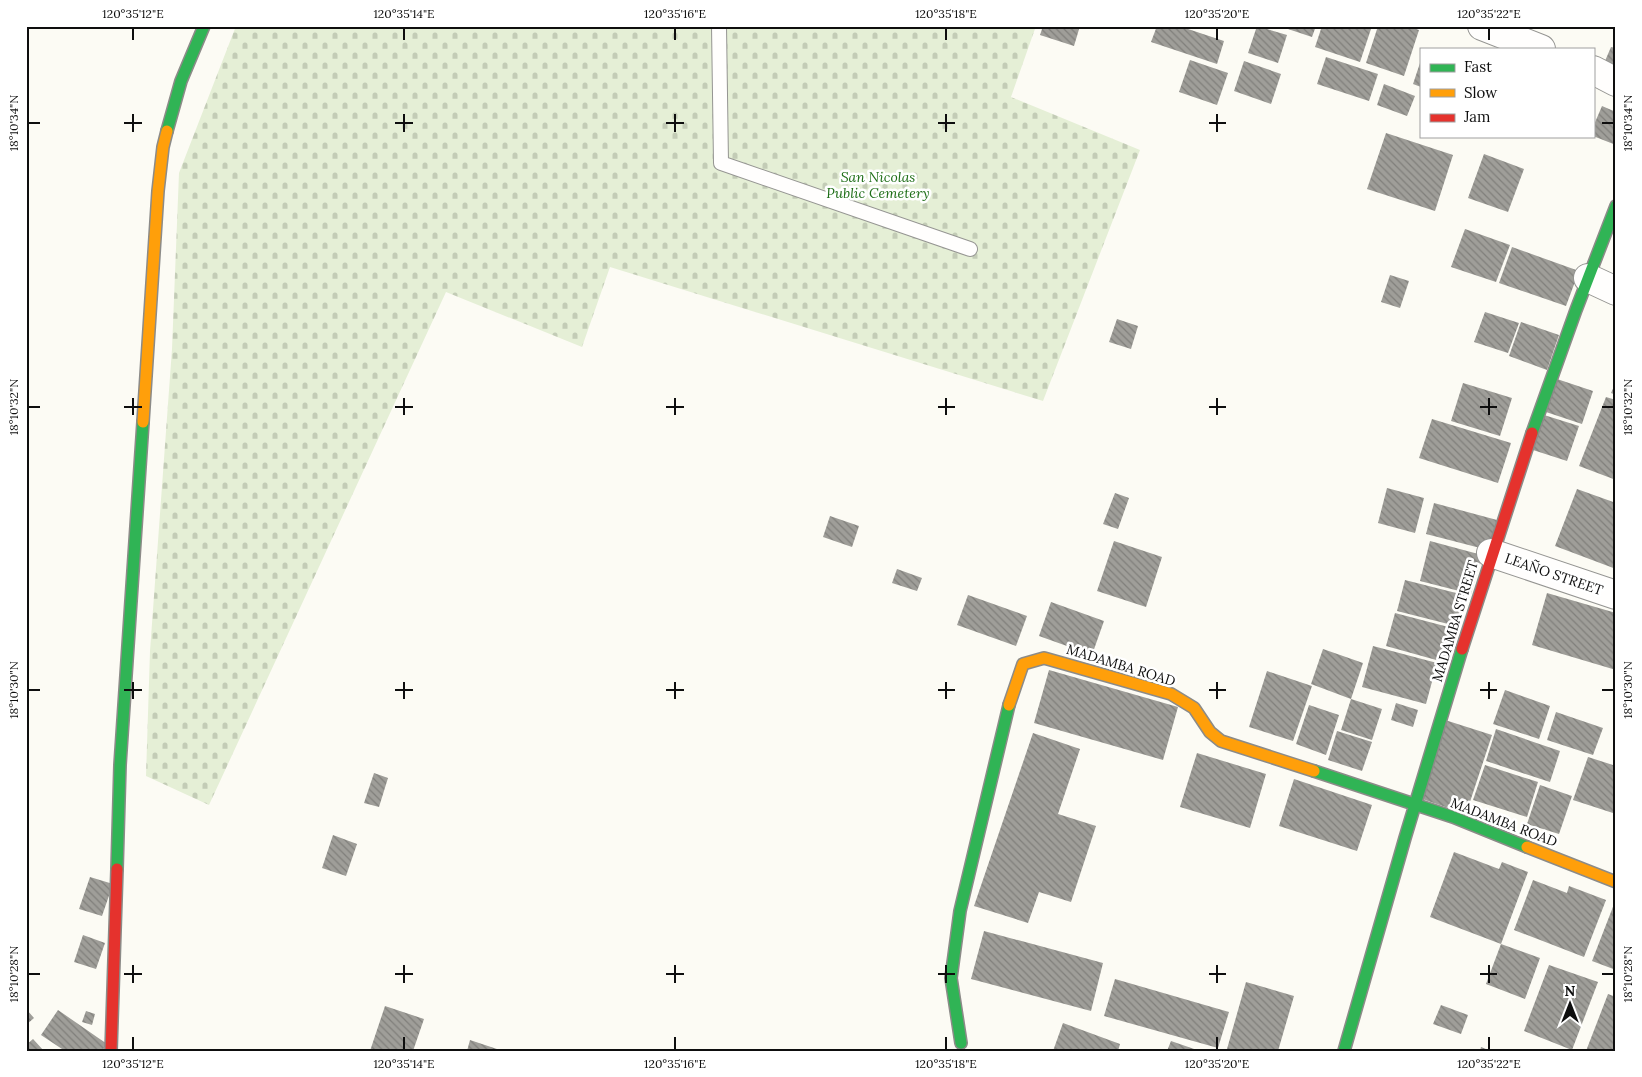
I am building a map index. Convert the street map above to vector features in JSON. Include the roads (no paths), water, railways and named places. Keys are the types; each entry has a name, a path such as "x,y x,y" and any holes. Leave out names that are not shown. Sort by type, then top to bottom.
{"street":[{"path":"111,1051 120,765 158,190 163,147 179,91 204,26"},
{"path":"1482,26 1539,48"},
{"path":"1594,71 1616,82"},
{"name":"MADAMBA STREET","path":"1344,1051 1413,805 1491,553 1588,278 1616,206"},
{"path":"1588,278 1616,291"},
{"name":"LEAÑO STREET","path":"1491,553 1616,595"},
{"name":"MADAMBA ROAD","path":"961,1043 951,978 960,912 1011,695 1023,664 1044,658 1171,694 1194,708 1210,732 1221,741 1453,817 1616,882"}],"lane":[{"path":"719,26 721,163 970,249"}],"park label":[{"name":"San Nicolas Public Cemetery","path":"878,186"}]}
